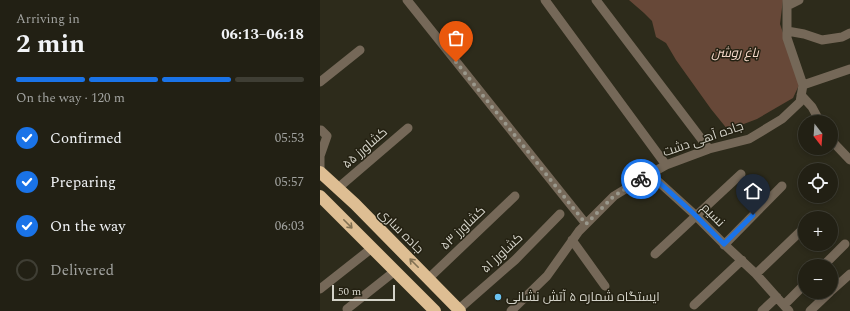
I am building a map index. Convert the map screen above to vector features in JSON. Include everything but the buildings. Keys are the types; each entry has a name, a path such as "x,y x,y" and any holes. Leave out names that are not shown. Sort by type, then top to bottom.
{"highway":[{"name":"جاده ساری","path":"320,172 338,188 460,310"},
{"path":"320,196 435,311"}],"street":[{"path":"407,0 586,224"},
{"path":"545,0 666,165"},
{"path":"596,0 708,149"},
{"path":"787,3 799,0"},
{"name":"جاده آهی دشت","path":"511,311 547,276 579,231 614,196 666,165 708,149 749,139 782,119 800,102 803,84 787,38 787,3"},
{"path":"787,31 804,34 822,40 842,37 850,33"},
{"path":"320,82 360,50"},
{"path":"803,84 850,69"},
{"path":"801,95 812,107 816,115"},
{"name":"کشاورز ۵۵","path":"338,188 408,128"},
{"path":"320,131 321,130 327,136 320,156 320,172"},
{"path":"838,147 850,160"},
{"name":"نسیم","path":"650,174 742,260 786,308"},
{"path":"655,254 741,174"},
{"path":"724,244 782,186"},
{"name":"کشاورز ۵۳","path":"429,278 515,196"},
{"name":"کشاورز ۵۱","path":"460,310 514,260 560,214"},
{"path":"756,274 798,234"},
{"path":"572,240 605,286"},
{"path":"830,259 845,244"},
{"path":"320,289 372,248"},
{"path":"694,305 742,260"},
{"path":"347,309 395,271"},
{"path":"838,285 850,274"},
{"path":"786,308 798,293"},
{"path":"762,311 777,297"},
{"path":"810,311 823,299"}],"green space":[{"name":"باغ روشن","path":"629,0 783,0 780,24 800,83 793,98 757,119 728,130 676,60 666,43 656,37 652,21"}],"way so far":[{"path":"456,62 586,224 614,196 641,179"}],"place":[{"name":"ایستگاه شماره ۵ آتش نشانی","path":"498,297"}],"route":[{"path":"641,179 650,174 693,213 724,244 753,215"}]}
